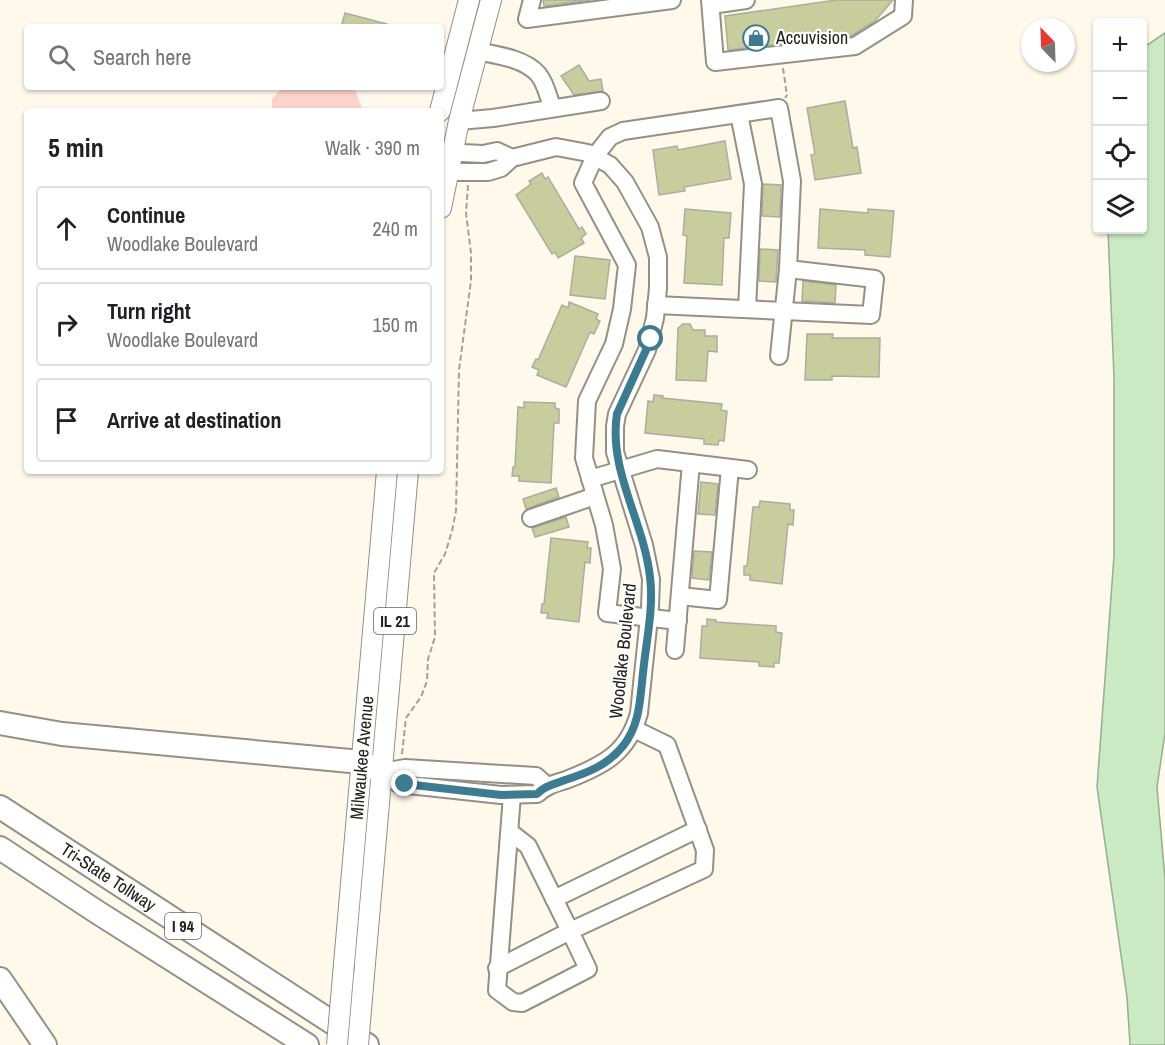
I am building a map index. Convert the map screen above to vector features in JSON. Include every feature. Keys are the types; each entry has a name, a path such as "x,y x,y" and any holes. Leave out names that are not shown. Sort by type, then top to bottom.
{"highway":[{"path":"0,723 62,734 361,762 382,772"},
{"name":"Tri-State Tollway","path":"0,807 367,1045"},
{"name":"Tri-State Tollway","path":"0,848 307,1045"},
{"path":"0,979 45,1045"}],"main road":[{"path":"441,108 469,0"},
{"path":"444,173 446,153 459,121 491,0"},
{"name":"Milwaukee Avenue","path":"337,1045 387,474"},
{"name":"Milwaukee Avenue","path":"358,1045 408,474"}],"street":[{"path":"532,0 527,19 672,0"},
{"path":"746,0 711,2 715,62 855,46 903,16 904,0"},
{"path":"476,51 516,60 539,74 546,87 550,109"},
{"path":"459,121 494,118 601,100"},
{"path":"678,621 607,614 612,569 604,525 584,458 587,401 614,344 622,309 627,265 583,183 595,156 610,137 623,131 778,108 792,182 785,310 779,356"},
{"path":"740,114 753,184 747,309"},
{"name":"Woodlake Boulevard","path":"382,772 399,784 493,795 512,795 537,794 546,785 600,767 622,747 634,729 639,713 649,619 651,579 644,545 615,452 617,414 647,350 656,304 658,257 650,227 625,182 610,165 595,156 572,149 556,147 512,158 501,168 488,172 444,173"},
{"name":"Woodlake Boulevard","path":"446,153 483,154 497,151 512,158"},
{"path":"656,304 871,315 875,279 788,269"},
{"path":"590,479 657,459 748,470"},
{"path":"675,650 691,463"},
{"path":"680,596 718,600 730,468"},
{"path":"531,518 595,496"},
{"path":"497,968 570,931 704,869 705,850 667,745 634,729"},
{"path":"382,772 405,768 536,776 546,785"},
{"path":"493,795 494,774"},
{"path":"510,832 528,846 588,969 522,1003 513,1002 497,990 512,795"},
{"path":"554,899 698,829"}],"path":[{"path":"778,108 787,95 782,68 787,54"},
{"path":"402,759 406,718 421,697 427,681 428,659 435,637 434,573 445,554 456,511 459,370 471,281 471,253 466,213 468,179"}],"shaded area":[{"path":"1165,33 1165,733 1157,787 1165,879 1165,1045 1130,1045 1127,997 1097,787 1114,556 1114,378 1108,234 1147,234 1147,45"},
{"path":"280,90 355,90 362,108 272,108 272,99"},
{"path":"395,474 401,474 389,608 386,608"}],"building":[{"path":"543,0 591,0 544,6"},
{"path":"836,0 893,0 875,21 851,36 728,50 725,16"},
{"path":"345,13 387,24 342,24"},
{"path":"579,65 589,81 601,79 603,91 574,95 561,76"},
{"path":"845,101 853,148 857,147 861,173 815,180 811,155 815,154 807,108"},
{"path":"725,141 731,179 684,187 685,191 659,195 653,150 677,146 678,150"},
{"path":"542,173 545,179 548,177 579,229 582,227 586,234 581,238 584,243 558,258 555,252 552,254 516,195 531,184 529,181"},
{"path":"763,184 781,185 780,217 762,216"},
{"path":"685,209 731,213 729,238 724,238 722,285 684,283 687,236 683,235"},
{"path":"820,209 868,213 868,209 894,211 890,257 865,255 865,250 818,248"},
{"path":"760,249 778,250 776,282 759,281"},
{"path":"575,256 610,260 605,299 570,295"},
{"path":"803,281 836,285 835,303 802,301"},
{"path":"569,302 598,314 596,319 600,321 594,334 590,332 566,387 537,375 539,370 532,367 536,359 538,360 562,305 568,308"},
{"path":"683,324 690,324 693,330 705,330 705,336 717,336 717,352 708,351 706,381 676,380 678,328"},
{"path":"807,334 833,334 832,338 880,338 879,377 832,376 832,380 805,380"},
{"path":"654,395 663,396 662,398 722,404 721,410 727,411 724,441 719,440 718,445 704,444 704,439 645,433 648,401 653,402"},
{"path":"524,402 555,403 555,408 559,409 559,423 554,423 551,483 519,481 519,476 512,476 513,467 515,467 518,407 524,408"},
{"path":"701,482 718,484 715,515 698,514"},
{"path":"556,488 559,497 526,509 523,499"},
{"path":"760,501 790,504 790,510 794,510 793,525 788,524 782,584 750,580 750,575 744,575 753,507 759,507"},
{"path":"566,517 569,527 535,537 532,528"},
{"path":"551,538 588,542 587,548 591,548 590,563 585,562 579,622 547,618 548,613 541,613"},
{"path":"694,551 712,552 709,580 692,578"},
{"path":"707,619 716,620 716,622 776,626 776,632 782,633 779,663 774,663 774,667 759,666 759,662 700,658 702,626 707,626"}],"place":[{"name":"Accuvision","path":"756,38"}],"route":[{"path":"405,784 501,795 537,794 546,785 600,767 630,737 639,713 651,579 644,545 615,452 615,426 617,414 651,339"}]}
